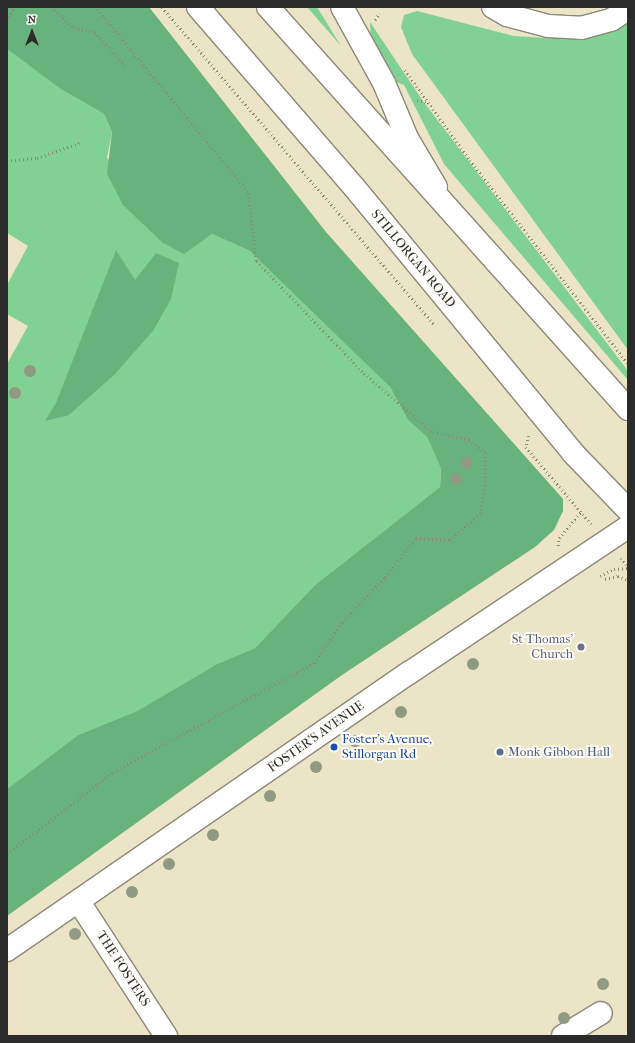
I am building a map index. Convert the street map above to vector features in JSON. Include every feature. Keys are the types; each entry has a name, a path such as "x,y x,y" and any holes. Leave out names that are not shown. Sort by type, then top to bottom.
{"main road":[{"name":"STILLORGAN ROAD","path":"198,7 354,187 573,453 628,510"},
{"path":"268,7 628,409"},
{"path":"493,7 507,15 548,26 581,28 611,20 628,9"},
{"path":"351,10 384,83 406,138 451,210"},
{"name":"FOSTER'S AVENUE","path":"7,950 79,902 409,672 628,527"},
{"name":"THE FOSTERS","path":"79,902 166,1036"},
{"path":"563,1036 601,1013"}],"path":[{"path":"7,21 14,7"},
{"path":"51,7 74,28 95,32 126,66"},
{"path":"7,854 113,772 314,663 342,622 385,577 416,538 449,540 480,514 485,486 485,453 469,440 431,432 362,372 256,261 248,192 95,7"},
{"path":"162,7 437,328"},
{"path":"428,103 628,364"},
{"path":"7,161 37,158 79,143"},
{"path":"529,433 526,447 586,519"},
{"path":"565,531 581,512"},
{"path":"623,561 628,567"},
{"path":"593,580 614,569 628,567"},
{"path":"605,579 618,576 628,580"}],"green space":[{"path":"7,7 149,7 326,232 563,499 563,511 554,530 535,547 342,675 7,916 7,789 78,735 137,711 217,664 255,648 315,585 440,487 441,469 427,437 408,420 390,387 250,251 212,234 184,254 163,243 123,205 107,174 112,132 104,114 59,88 7,49"},
{"path":"307,7 317,7 341,46"},
{"path":"417,11 514,36 545,38 598,35 628,21 628,350 412,54 401,27 404,15"},
{"path":"370,22 423,101 628,371 628,380 444,164 404,85 394,81 371,41"},
{"path":"7,49 59,88 104,114 112,132 107,158 197,243 212,234 250,251 320,316 390,387 408,420 427,437 441,469 440,487 315,585 255,648 217,664 137,711 78,735 7,789 7,364 28,326 7,314 7,285 28,246 7,233"},
{"path":"116,250 135,280 156,253 179,263 171,299 153,331 114,375 69,415 45,421 56,403"}],"place":[{"name":"St Thomas' Church","path":"581,647"},
{"name":"Foster's Avenue, Stillorgan Rd","path":"334,747"},
{"name":"Monk Gibbon Hall","path":"500,752"}]}
